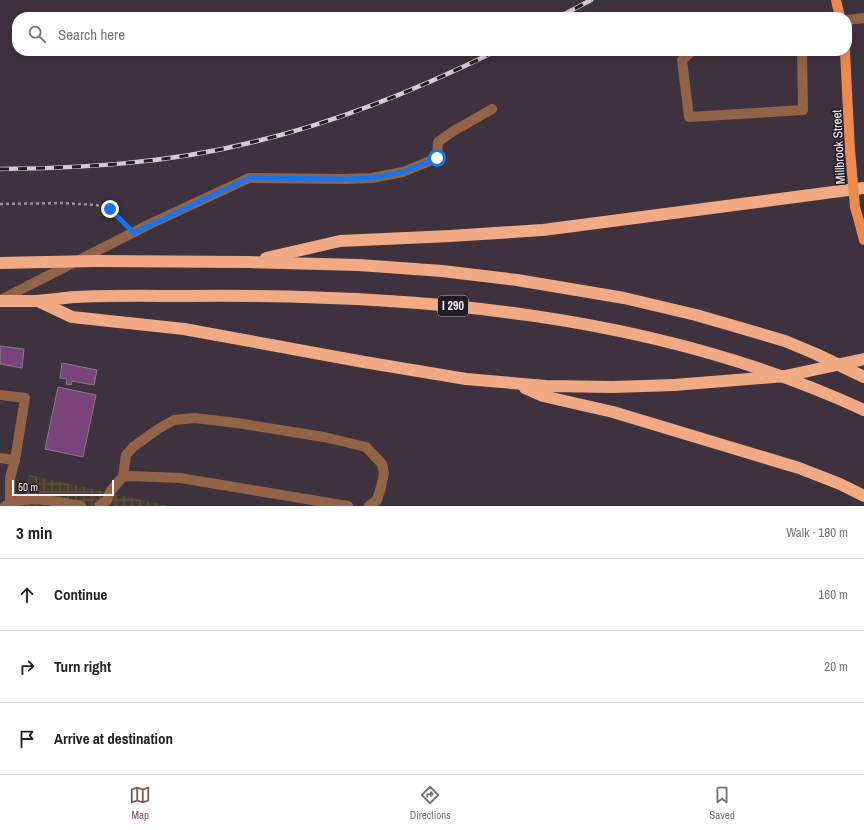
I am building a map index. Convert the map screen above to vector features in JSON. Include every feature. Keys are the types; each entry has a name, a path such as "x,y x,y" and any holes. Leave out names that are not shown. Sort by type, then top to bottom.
{"highway":[{"path":"248,262 340,241 543,230 864,188"},
{"path":"0,263 96,261 248,262 359,265 442,271 589,291 689,313 785,341 864,377"},
{"name":"I 290","path":"0,301 32,301 75,297 239,295 358,299 486,310 587,325 703,351 748,364 805,384 864,410"},
{"path":"32,301 72,317 184,328 426,373 518,385 613,387 674,385 785,376 864,359"},
{"path":"844,368 864,370"},
{"path":"518,385 543,396 613,412 800,468 840,484 864,496"}],"main road":[{"path":"836,0 839,12"},
{"name":"Millbrook Street","path":"845,56 850,150 855,207 864,240"}],"lane":[{"path":"852,19 864,18"},
{"path":"686,56 682,60 689,117 803,110 802,56"},
{"path":"0,301 134,233 249,178 372,178 403,172 437,158 436,151 438,142 452,132 492,109"},
{"path":"0,394 25,398 15,460 10,478 8,504 38,499 81,506"},
{"path":"123,478 126,455 133,447 158,429 174,420 195,418 238,423 324,437 366,447 382,464 384,473 377,500 369,506"},
{"path":"0,458 15,460"},
{"path":"99,506 107,500 110,492 119,481 123,478 131,476 180,478 348,506"}],"path":[{"path":"0,204 63,203 96,205 110,209 134,233"}],"shaded area":[{"path":"29,475 169,506 23,506"}],"building":[{"path":"0,346 24,349 22,368 0,364"},
{"path":"62,363 97,370 94,385 72,381 71,385 66,384 67,379 60,378"},
{"path":"58,387 96,395 83,457 45,449"}],"railway":[{"path":"568,12 591,0"},
{"path":"0,169 94,166 157,160 218,150 249,143 313,126 375,104 436,79 485,56"}],"route":[{"path":"110,209 134,233 150,224 249,178 372,178 403,172 437,158"}]}
